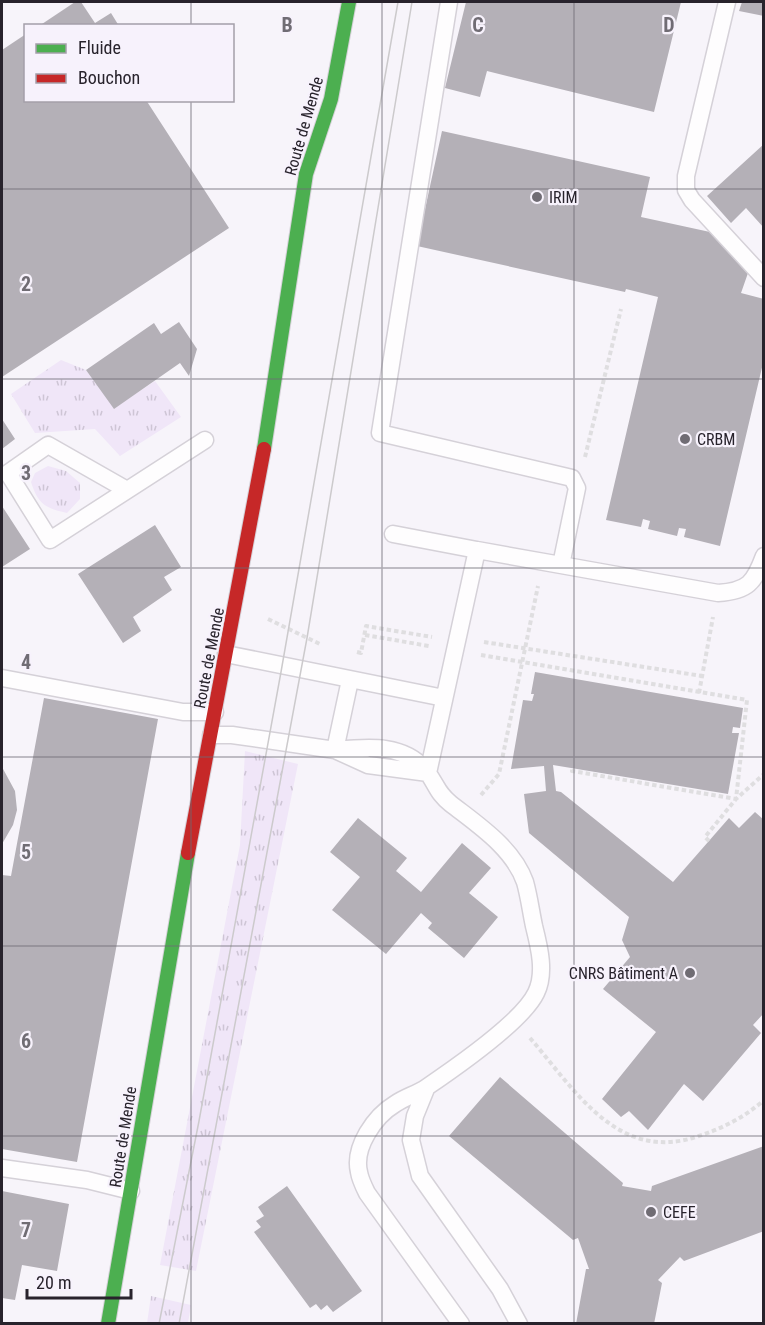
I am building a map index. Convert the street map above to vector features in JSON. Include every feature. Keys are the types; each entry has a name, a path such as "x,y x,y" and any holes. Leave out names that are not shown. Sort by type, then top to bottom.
{"main road":[{"name":"Route de Mende","path":"108,1323 170,951 262,459 306,174 331,99 349,2"}],"lane":[{"path":"449,2 380,433 572,478 577,488 553,563"},
{"path":"727,2 686,176 686,190 692,200 764,278"},
{"path":"127,490 48,446 8,473 50,540 205,440"},
{"path":"393,534 718,593 742,589 753,582 764,556"},
{"path":"461,1323 367,1193 358,1171 361,1146 373,1123 394,1104 426,1089 515,1020 537,992 541,974 538,944 525,882 507,851 438,794 428,773 477,550"},
{"path":"226,654 444,698"},
{"path":"2,678 183,712 215,712"},
{"path":"336,750 350,680"},
{"path":"211,735 232,735 336,750 368,765 428,773"},
{"path":"426,1089 415,1116 411,1140 420,1176 500,1289 519,1323"},
{"path":"2,1167 87,1180 131,1191"}],"path":[{"path":"572,478 585,456 621,309"},
{"path":"464,814 499,774 524,664 540,576 553,563"},
{"path":"699,693 718,593"},
{"path":"263,617 307,639 331,647"},
{"path":"351,651 361,653 366,626 457,646 524,664 747,700 736,800"},
{"path":"365,634 457,646 477,641 526,647 702,676"},
{"path":"573,767 572,771 736,800"},
{"path":"709,841 705,837 736,800 764,774"},
{"path":"515,1020 578,1097 608,1123 635,1139 663,1144 691,1139 714,1131 749,1113 764,1100"}],"green space":[{"path":"61,360 86,370 114,408 155,381 181,417 120,456 95,429 35,433 11,394"},
{"path":"48,466 66,471 80,483 80,499 67,513 48,507 36,495 31,482 35,473"},
{"path":"245,751 298,764 196,1271 160,1265 240,845"},
{"path":"151,1296 191,1305 188,1323 147,1323"}],"building":[{"path":"75,2 81,2 95,23 111,13 118,24 42,24"},
{"path":"466,2 681,2 654,112 487,71 480,97 445,88"},
{"path":"742,2 764,2 764,16 739,11"},
{"path":"24,35 24,102 147,102 229,228 2,377 2,50"},
{"path":"442,131 650,177 641,217 710,232 748,273 741,293 764,299 764,359 720,546 684,537 686,529 679,528 677,536 648,529 650,521 643,519 641,527 606,520 658,297 626,289 625,292 417,246"},
{"path":"764,144 764,228 746,208 731,223 707,196"},
{"path":"179,322 197,349 189,376 180,363 114,409 86,370 154,323 161,334"},
{"path":"2,419 15,439 2,449"},
{"path":"2,506 30,549 2,567"},
{"path":"155,525 181,567 164,577 172,590 133,617 141,631 123,643 78,574"},
{"name":"CNRS Bâtiment A","path":"535,672 743,708 740,728 733,727 732,733 739,733 728,794 553,765 556,791 561,792 673,882 729,818 739,828 755,812 764,820 764,1013 753,1025 761,1033 703,1101 684,1084 648,1130 629,1111 621,1117 602,1099 656,1032 603,989 630,957 622,940 629,917 529,833 524,794 546,791 544,766 511,769 523,700 532,701"},
{"path":"44,698 158,719 77,1162 2,1149 2,875 11,876"},
{"path":"2,767 15,791 17,810 13,825 2,844"},
{"path":"358,818 407,858 396,871 421,892 462,843 491,868 469,893 498,917 464,958 428,928 432,923 421,913 386,954 332,910 360,877 330,852"},
{"name":"CEFE","path":"500,1077 623,1183 622,1186 651,1191 652,1186 764,1146 764,1231 684,1261 680,1257 658,1280 662,1283 654,1324 576,1324 586,1269 589,1269 578,1238 573,1240 449,1136"},
{"path":"287,1186 362,1291 333,1312 327,1305 321,1310 316,1304 310,1308 254,1232 261,1227 256,1221 264,1216 258,1207"},
{"path":"2,1191 69,1204 57,1271 22,1265 15,1300 2,1298"}],"tram line":[{"path":"159,1324 199,1121 281,672 398,2"},
{"path":"179,1324 307,638 412,2"}],"traffic: fast":[{"path":"264,449 306,174 331,99 349,2"},
{"path":"108,1324 188,853"}],"traffic: jam":[{"path":"188,853 264,449"}],"place":[{"name":"IRIM","path":"537,197"},
{"name":"CRBM","path":"685,439"},
{"name":"CNRS Bâtiment A","path":"690,973"},
{"name":"CEFE","path":"651,1212"}]}
